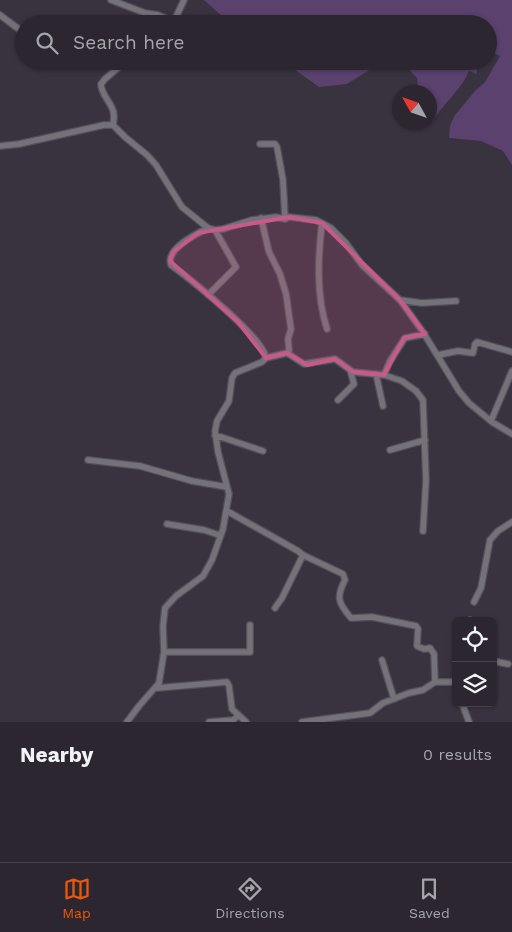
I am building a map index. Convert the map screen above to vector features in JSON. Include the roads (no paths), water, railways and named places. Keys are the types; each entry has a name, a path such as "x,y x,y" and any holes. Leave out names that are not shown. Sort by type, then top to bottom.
{"street":[{"path":"111,0 146,13 158,15"},
{"path":"177,15 184,0"},
{"path":"0,15 15,27"},
{"path":"113,125 114,116 112,108 103,93 101,84 116,70"},
{"path":"0,146 20,144 104,125 113,125 156,165 182,208 208,228 215,230 261,218 285,218 289,216 322,223 336,232 362,265 400,300 469,403 491,421 512,434"},
{"path":"260,144 276,144 283,180 285,218"},
{"path":"261,218 269,252 280,274 286,294 291,329 287,353"},
{"path":"322,223 319,281 326,329"},
{"path":"208,228 179,246 169,258 171,264 238,322 266,358"},
{"path":"208,295 236,267 215,230"},
{"path":"400,300 422,303 456,301"},
{"path":"384,376 390,361 405,338 424,334"},
{"path":"438,356 458,351 473,353 477,342 512,352"},
{"path":"127,722 145,698 157,688 161,678 164,652 163,626 165,608 176,596 203,576 212,560 220,535 229,498 215,435 216,424 229,401 232,378 235,373 262,362 266,358 287,353 304,364 331,359 337,360 350,370 384,376 406,384 422,398 425,412 426,495 423,531"},
{"path":"338,400 354,384 350,370"},
{"path":"491,421 512,371"},
{"path":"376,374 383,406"},
{"path":"215,435 263,452"},
{"path":"390,450 426,440"},
{"path":"88,460 140,466 192,481 227,487"},
{"path":"227,511 298,550 303,555 343,574 345,580 338,596 351,618 372,617 416,626 418,629 417,646 424,650 429,648 434,654 435,682"},
{"path":"474,602 480,588 490,540 498,531 512,522"},
{"path":"167,524 204,530 220,535"},
{"path":"275,608 282,598 303,555"},
{"path":"164,652 250,652 250,625"},
{"path":"382,660 394,699"},
{"path":"497,662 508,664"},
{"path":"157,688 227,682 232,709 246,722"},
{"path":"302,722 366,714 372,712 383,703 428,688 435,682 452,682"},
{"path":"463,707 467,721"},
{"path":"209,722 233,720 238,716"}]}
